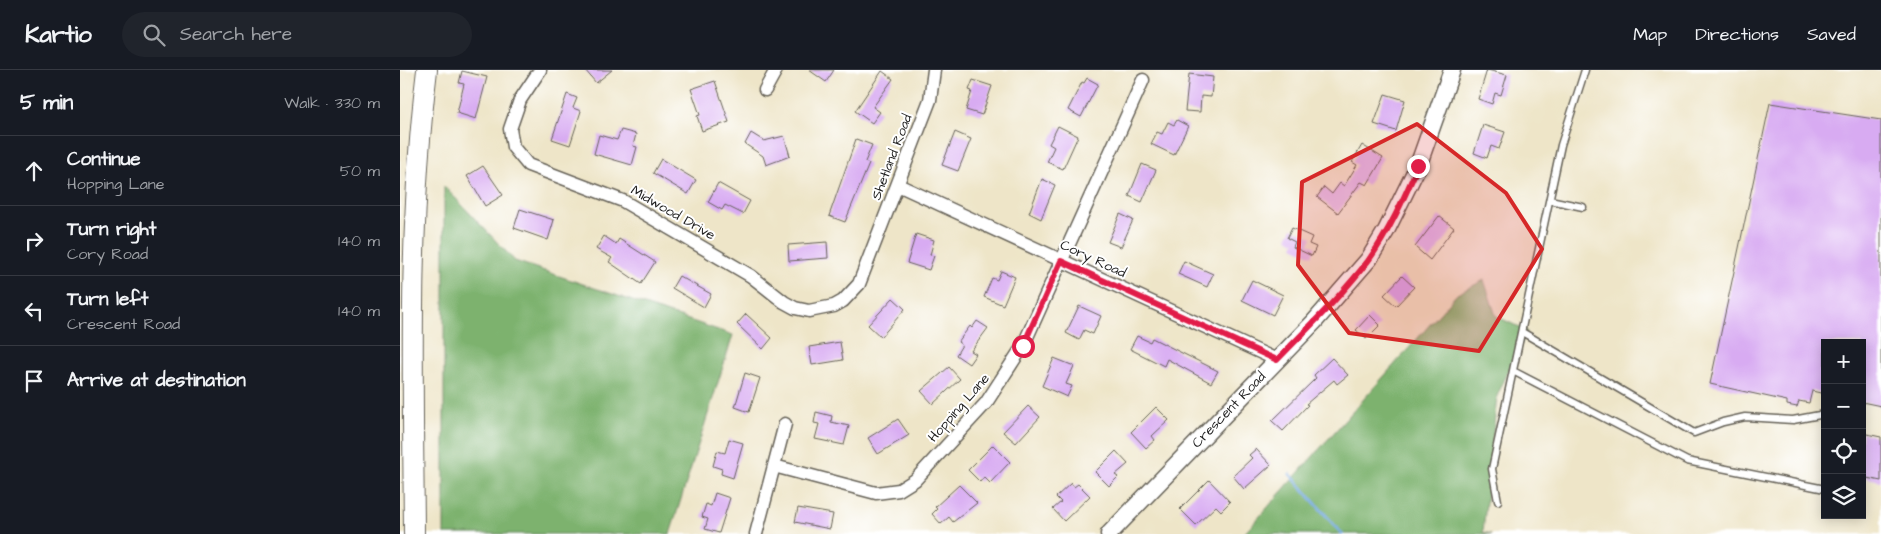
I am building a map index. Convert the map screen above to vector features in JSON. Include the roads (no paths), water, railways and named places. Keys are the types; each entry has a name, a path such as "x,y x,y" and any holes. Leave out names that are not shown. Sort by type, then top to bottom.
{"main road":[{"path":"414,534 413,272 417,172 427,70"}],"street":[{"name":"Midwood Drive","path":"540,70 520,100 510,129 513,147 528,165 623,201 751,276 784,302 802,310 822,310 844,301 859,284 871,254"},
{"path":"765,90 776,70"},
{"name":"Shetland Road","path":"871,254 930,100 934,70"},
{"name":"Crescent Road","path":"1109,534 1277,360 1349,284 1369,260 1386,231 1418,166 1452,70"},
{"name":"Hopping Lane","path":"774,466 876,493 899,490 909,485 986,403 1023,346 1143,80"},
{"name":"Cory Road","path":"898,185 1277,360"},
{"path":"756,534 785,424"}],"lane":[{"path":"1498,501 1492,469 1561,145 1585,70"},
{"path":"1550,200 1583,207"},
{"path":"1522,332 1694,434 1723,422 1745,417 1794,420 1821,415"},
{"path":"1513,371 1687,461 1821,488"}],"waterway":[{"path":"1290,474 1342,534"}]}
